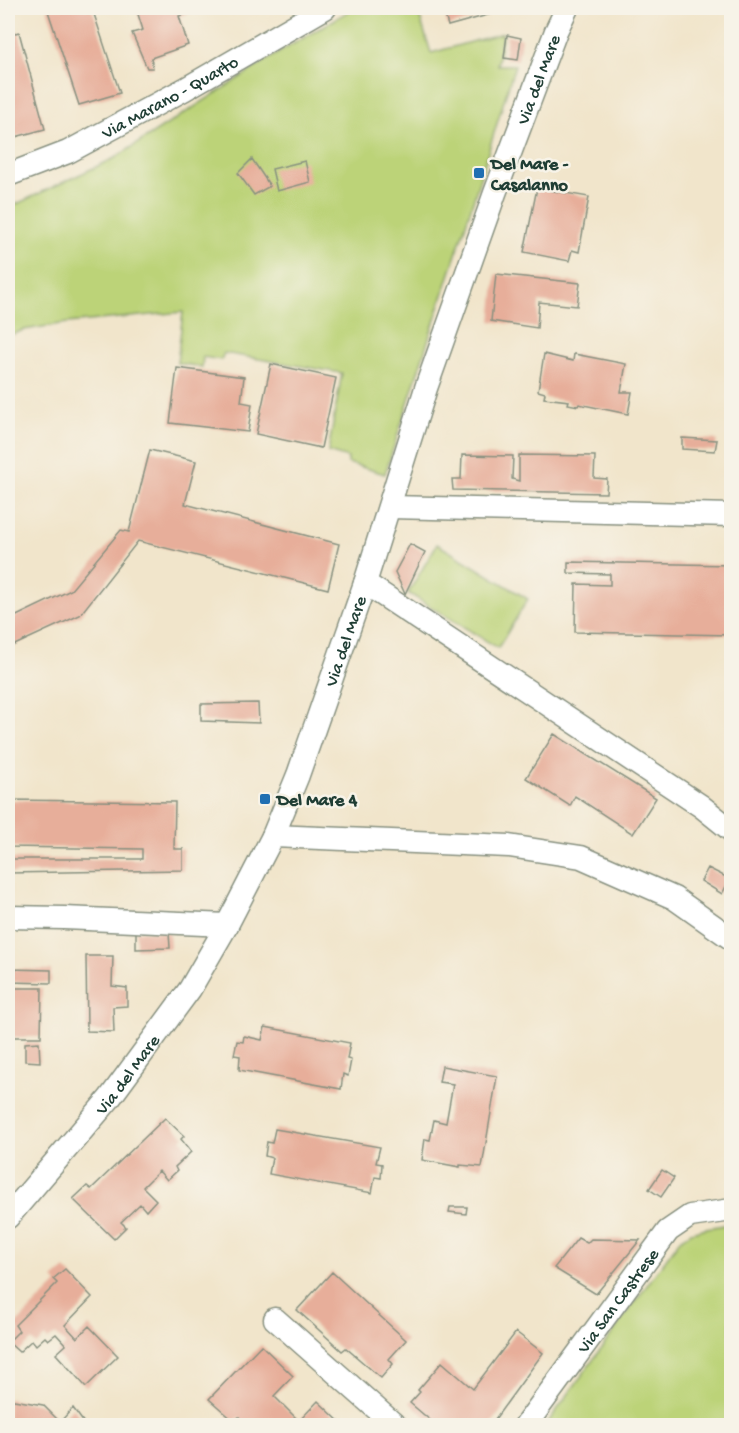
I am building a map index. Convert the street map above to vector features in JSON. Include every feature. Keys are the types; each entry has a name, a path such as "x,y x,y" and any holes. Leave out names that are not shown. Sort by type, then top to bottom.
{"street":[{"name":"Via Marano - Quarto","path":"8,175 78,146 184,89 325,8"},
{"name":"Via del Mare","path":"8,1217 109,1099 190,988 273,836 298,775 365,583 426,388 491,204 556,31 567,8"},
{"path":"390,507 732,515"},
{"path":"365,583 701,806 732,831"},
{"path":"273,836 509,846 581,857 674,898 730,936"},
{"path":"8,917 226,925"},
{"name":"Via San Castrese","path":"525,1425 668,1231 690,1216 732,1210"},
{"path":"275,1319 396,1425"}],"green space":[{"path":"354,8 417,8 431,53 503,33 497,65 515,65 385,474 348,463 348,458 328,452 342,373 224,353 221,360 203,357 202,367 177,363 183,312 67,323 24,330 8,336 8,208 115,158 283,50"},
{"path":"437,544 528,599 498,648 408,593"},
{"path":"731,1224 731,1425 546,1425 679,1241 691,1232"}],"building":[{"path":"47,8 92,8 120,93 79,105"},
{"path":"136,8 206,8 179,16 188,45 151,58 153,68 147,68 132,33 143,30"},
{"path":"443,8 513,8 448,26"},
{"path":"19,32 45,129 8,139 8,35"},
{"path":"507,35 521,38 518,60 504,58"},
{"path":"252,159 270,186 254,195 238,173"},
{"path":"305,161 310,182 277,191 272,169"},
{"path":"537,188 589,197 579,252 572,250 569,261 524,252"},
{"path":"496,274 580,283 577,306 539,302 537,328 491,321"},
{"path":"544,354 573,361 574,354 626,364 621,392 632,392 628,414 544,398 545,393 538,391"},
{"path":"271,364 336,378 321,448 256,434"},
{"path":"177,368 244,377 241,402 252,404 248,432 170,423"},
{"path":"682,438 717,440 715,451 682,449"},
{"path":"150,450 196,461 185,504 339,544 328,589 138,541 80,615 8,648 8,620 71,590 121,530 129,532"},
{"path":"462,455 513,456 512,479 519,481 519,455 595,456 594,478 607,479 606,493 453,490 452,479 461,479"},
{"path":"410,544 425,552 405,594 395,572"},
{"path":"568,562 732,565 732,635 575,632 576,584 610,585 610,574 568,573"},
{"path":"258,703 259,723 201,721 201,704"},
{"path":"554,734 656,798 633,834 575,796 570,806 526,778"},
{"path":"8,800 175,802 174,849 183,849 183,870 8,873 8,859 142,859 142,849 8,847"},
{"path":"708,868 730,879 722,894 701,881"},
{"path":"136,931 169,932 170,948 136,949"},
{"path":"86,956 113,956 112,986 127,988 127,1006 113,1007 114,1032 87,1031"},
{"path":"8,969 51,970 51,983 8,982"},
{"path":"8,988 42,988 41,1037 8,1037"},
{"path":"265,1027 350,1043 347,1059 351,1060 348,1076 343,1074 341,1089 239,1070 240,1056 234,1055 237,1041 243,1042 244,1036 262,1040"},
{"path":"39,1042 40,1062 25,1061 25,1043"},
{"path":"442,1066 497,1076 482,1167 460,1165 460,1167 422,1160 425,1139 430,1140 434,1120 446,1123 453,1084 439,1082"},
{"path":"165,1118 184,1136 181,1139 191,1152 175,1167 177,1171 167,1180 159,1171 143,1187 156,1200 146,1211 140,1204 121,1222 126,1227 114,1239 73,1199 87,1186 91,1189"},
{"path":"275,1129 380,1147 376,1163 382,1164 381,1178 375,1177 372,1193 269,1174 272,1158 265,1156 267,1142 272,1143"},
{"path":"662,1170 674,1178 661,1197 649,1189"},
{"path":"450,1207 467,1207 466,1214 449,1212"},
{"path":"578,1238 587,1243 591,1239 640,1240 596,1294 554,1268"},
{"path":"65,1269 92,1297 65,1325 77,1338 89,1326 118,1356 86,1387 56,1354 66,1345 56,1334 48,1340 45,1337 36,1345 32,1340 19,1352 8,1342 19,1331 15,1325 57,1283 53,1279"},
{"path":"332,1272 406,1340 389,1359 393,1364 381,1378 346,1348 342,1351 297,1310"},
{"path":"516,1332 543,1353 490,1426 437,1426 410,1403 442,1362 473,1389"},
{"path":"261,1345 293,1376 274,1396 299,1421 318,1401 344,1426 248,1426 239,1417 234,1421 209,1399"},
{"path":"8,1399 43,1405 60,1422 73,1408 84,1423 81,1426 8,1426"}],"place":[{"name":"Del Mare - Casalanno","path":"479,173"},
{"name":"Del Mare 4","path":"265,799"}]}
